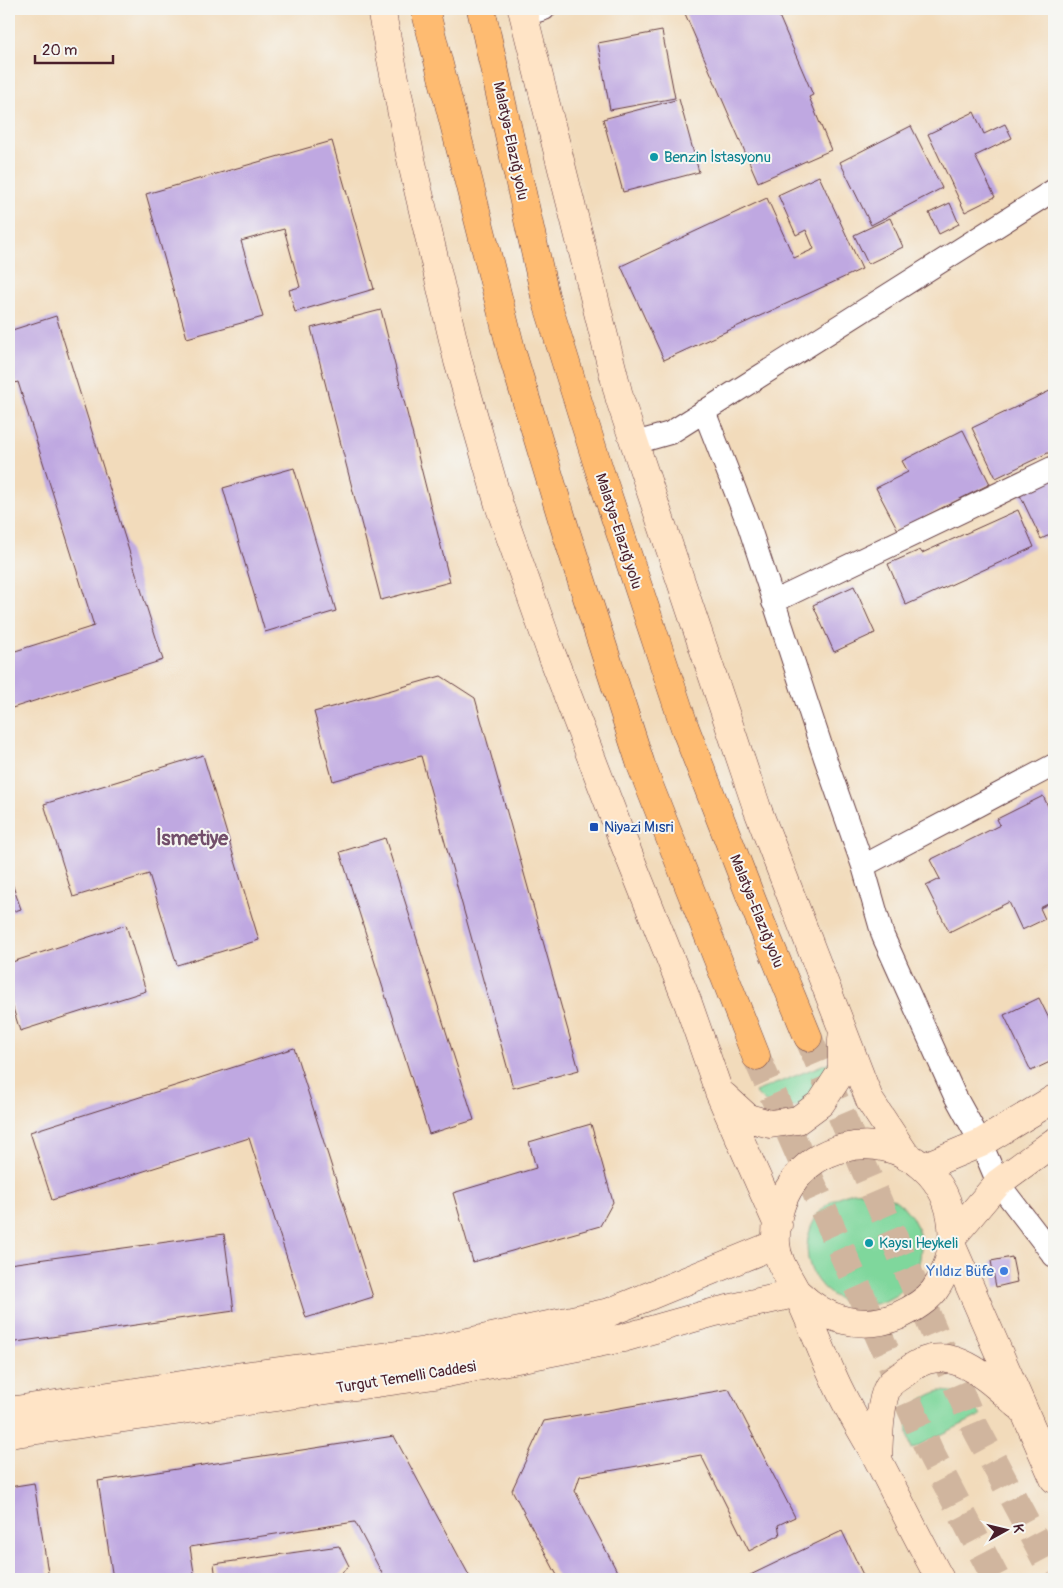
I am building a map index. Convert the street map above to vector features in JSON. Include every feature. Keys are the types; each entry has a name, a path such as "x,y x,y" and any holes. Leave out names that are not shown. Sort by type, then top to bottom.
{"highway":[{"path":"425,9 512,352 566,532 641,765 756,1056"},
{"name":"Malatya-Elazığ yolu","path":"481,9 545,296 599,469 685,728 753,903 808,1037"}],"main road":[{"path":"380,9 411,158 456,351 499,506 548,647 777,1235 784,1271 798,1293 834,1378 940,1579"},
{"path":"530,11 620,400 757,808 870,1101 915,1162 940,1187 950,1209 953,1241 950,1260 933,1291 913,1310 884,1322 867,1324 839,1320 811,1306 798,1293"},
{"path":"720,1092 748,1118 770,1124 798,1120 821,1103 842,1071 842,1030"},
{"path":"777,1235 779,1210 788,1189 806,1167 833,1150 870,1145 888,1148 915,1162 981,1143 1054,1099"},
{"path":"953,1241 998,1183 1054,1142"},
{"name":"Turgut Temelli Caddesi","path":"9,1411 426,1351 610,1312 777,1235"},
{"path":"953,1241 1054,1478"},
{"name":"Turgut Temelli Caddesi","path":"9,1434 442,1374 623,1338 715,1312 798,1293"},
{"path":"878,1460 881,1413 888,1386 915,1364 930,1358 961,1361 991,1381 1023,1409"}],"street":[{"path":"635,443 670,433 1054,190"},
{"path":"704,411 749,526 772,602 863,866 883,936 954,1094 981,1143 998,1183 1054,1256"},
{"path":"772,602 1054,467"},
{"path":"863,866 1054,766"}],"green space":[{"path":"830,1062 820,1097 801,1105 786,1109 771,1106 755,1092"},
{"path":"864,1191 886,1196 904,1208 916,1226 921,1248 916,1270 904,1288 886,1300 864,1305 842,1300 824,1288 812,1270 807,1248 812,1226 824,1208 842,1196"},
{"path":"940,1391 959,1394 968,1400 981,1415 912,1449 908,1429 911,1413 922,1400"}],"building":[{"path":"683,9 776,9 813,95 809,97 831,150 758,182"},
{"path":"662,31 675,98 610,110 598,43"},
{"name":"Benzin İstasyonu","path":"679,99 699,172 623,192 603,119"},
{"path":"974,112 984,134 1005,124 1012,138 975,156 995,197 965,212 928,134"},
{"path":"911,126 942,188 871,225 840,162"},
{"path":"332,141 374,289 295,312 289,290 300,287 284,229 241,241 263,317 187,338 146,194"},
{"path":"819,176 862,269 664,360 621,266 767,198 794,258 814,249 806,230 796,235 778,195"},
{"path":"950,203 959,224 939,234 929,213"},
{"path":"890,218 903,247 868,264 854,235"},
{"path":"381,310 450,582 381,600 311,328"},
{"path":"56,316 163,660 9,709 9,653 94,626 18,382 9,385 9,331"},
{"path":"1054,389 1054,450 996,478 972,428"},
{"path":"963,430 990,484 898,530 876,488 908,472 902,461"},
{"path":"294,468 336,611 265,632 223,488"},
{"path":"1054,477 1054,533 1041,539 1019,493"},
{"path":"1018,510 1034,547 906,605 888,564 920,550 922,553"},
{"path":"854,586 875,633 834,652 813,605"},
{"path":"441,676 475,698 579,1070 513,1088 421,756 333,781 314,712"},
{"path":"203,755 259,940 177,965 149,874 73,897 44,804"},
{"path":"1043,796 1054,818 1054,901 1040,908 1045,919 1022,930 1009,902 949,932 926,886 940,879 930,860 1000,825 997,819"},
{"path":"385,838 474,1120 429,1134 340,852"},
{"path":"9,875 21,909 9,913"},
{"path":"126,925 146,991 20,1031 9,995 9,963"},
{"path":"1039,998 1054,1029 1054,1060 1031,1071 1004,1015"},
{"path":"294,1048 373,1297 306,1318 249,1138 52,1200 30,1132"},
{"path":"591,1124 613,1202 600,1226 473,1262 453,1193 536,1168 529,1142"},
{"path":"224,1234 234,1311 9,1343 9,1264"},
{"path":"1012,1257 1017,1282 996,1287 991,1261"},
{"path":"729,1389 795,1517 778,1525 780,1535 749,1551 701,1455 580,1476 575,1491 621,1579 559,1579 512,1490 544,1421"},
{"path":"394,1436 471,1579 385,1579 355,1522 190,1547 195,1579 113,1579 98,1481"},
{"path":"34,1483 49,1579 9,1579 9,1487"},
{"path":"842,1531 865,1579 742,1579"},
{"path":"339,1546 349,1566 334,1579 216,1579 214,1564"}],"tunnel":[{"path":"808,1037 974,1425 1054,1575"},
{"path":"756,1056 930,1452 996,1579"}],"place":[{"name":"Benzin İstasyonu","path":"654,157"},
{"name":"Niyazi Mısri","path":"594,827"},
{"name":"Kaysı Heykeli","path":"869,1243"},
{"name":"Yıldız Büfe","path":"1004,1271"}],"district":[{"name":"İsmetiye","path":"192,838"}]}
